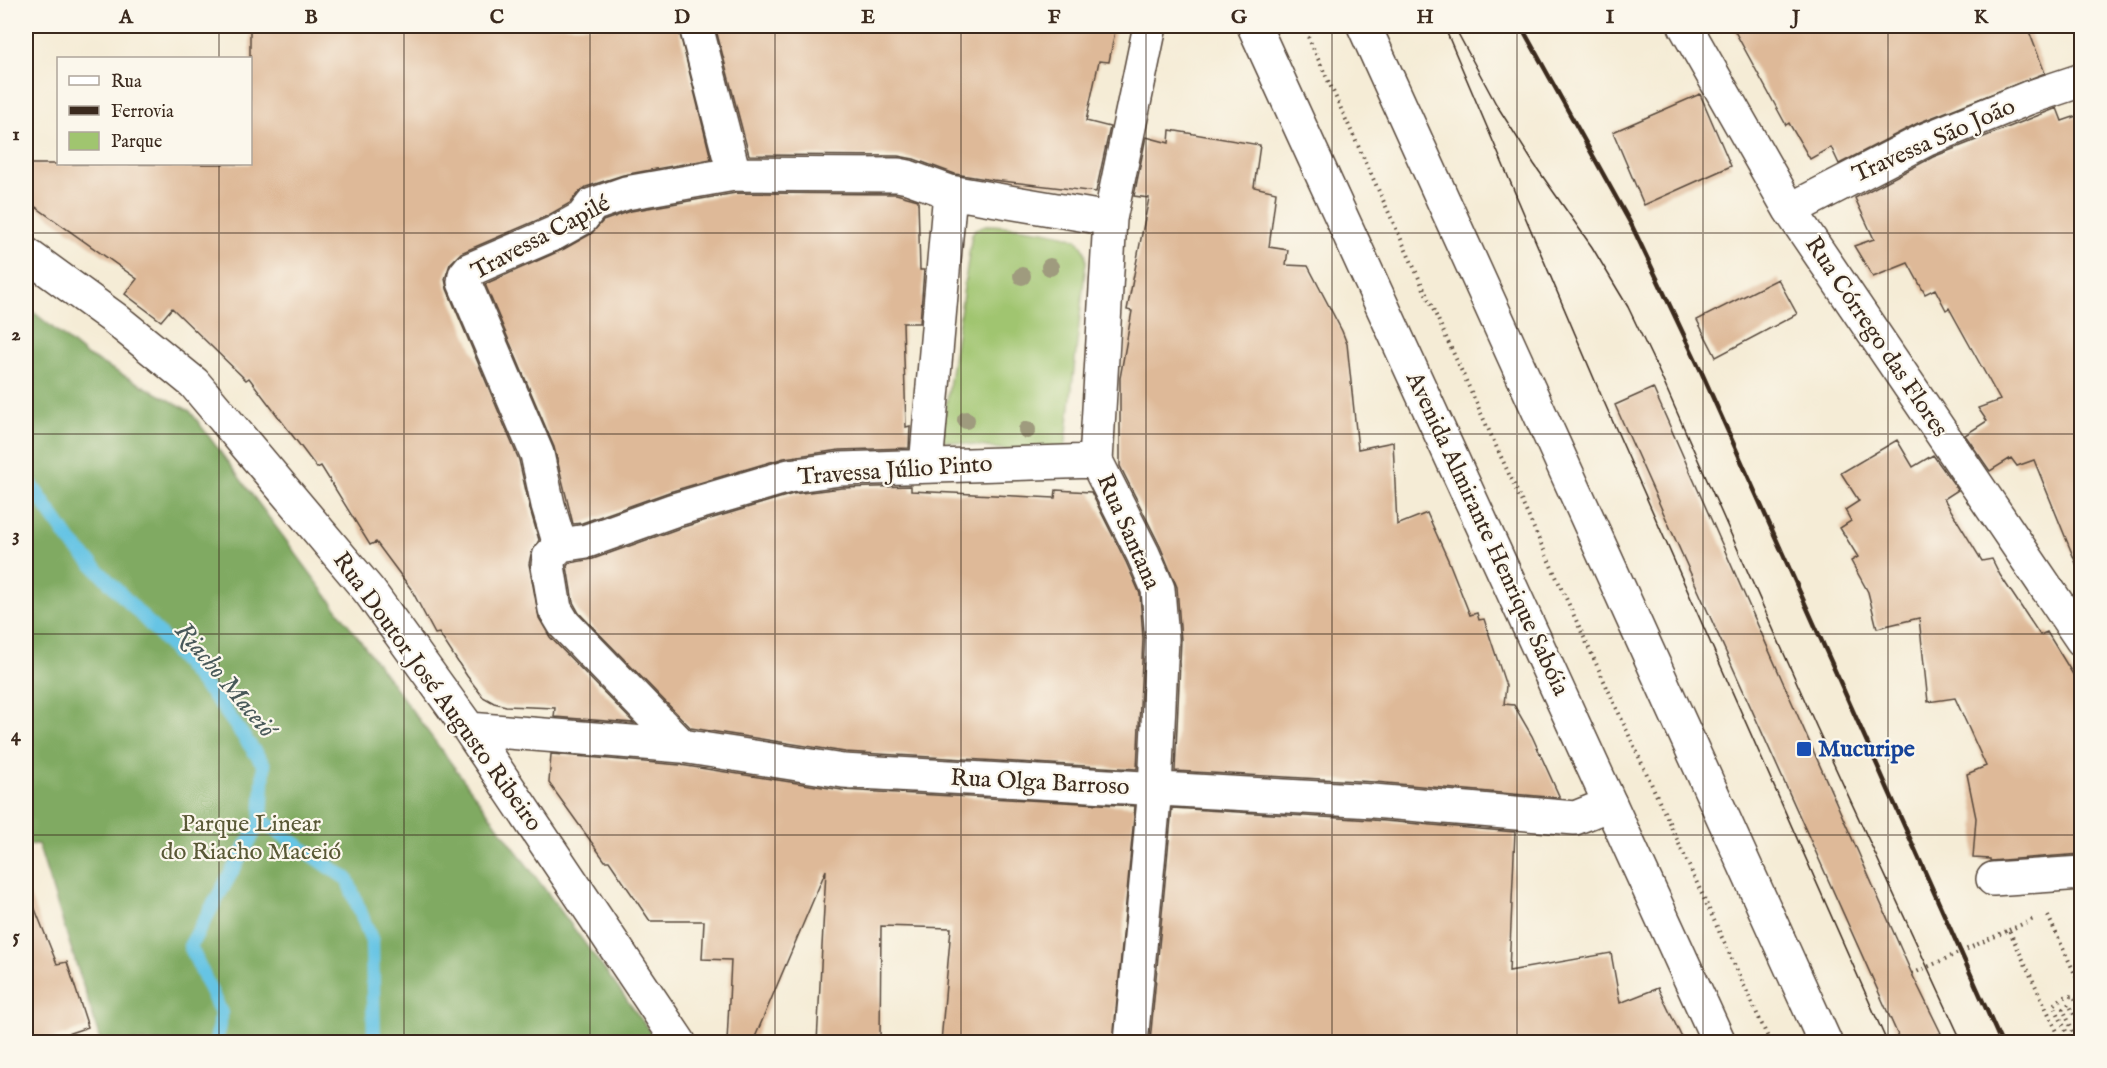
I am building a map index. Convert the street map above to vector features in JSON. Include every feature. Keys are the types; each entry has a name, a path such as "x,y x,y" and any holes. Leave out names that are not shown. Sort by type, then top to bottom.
{"main road":[{"path":"696,26 734,174"},
{"name":"Rua Santana","path":"1131,1042 1155,789 1162,639 1158,589 1096,461 1110,219 1150,26"},
{"name":"Avenida Almirante Henrique Sabóia","path":"1254,26 1719,1042"},
{"path":"1364,26 1825,1042"},
{"name":"Rua Córrego das Flores","path":"1685,26 1790,210 2082,640"},
{"name":"Travessa São João","path":"1790,210 1925,140 2082,80"},
{"name":"Travessa Capilé","path":"560,545 548,505 537,454 464,282 465,275 480,264 555,233 582,218 592,206 626,193 734,174 898,175 951,192 1110,219"},
{"path":"926,466 951,192"},
{"name":"Rua Doutor José Augusto Ribeiro","path":"26,254 114,318 194,383 370,592 469,729 679,1042"},
{"name":"Travessa Júlio Pinto","path":"560,545 587,541 674,510 789,476 840,469 1096,461"},
{"path":"560,545 549,557 548,566 555,609 564,624 682,746"},
{"name":"Rua Olga Barroso","path":"469,729 682,746 843,771 1374,801 1575,818 1610,804"},
{"path":"1993,879 2082,873"}],"path":[{"path":"1303,26 1770,1042"},
{"path":"2047,914 2082,989"},
{"path":"1912,974 2037,918"},
{"path":"2010,930 2062,1042"},
{"path":"2071,1042 2054,1005 2063,998 2074,996 2082,1013"},
{"path":"2078,1042 2063,1009 2069,1004 2082,1031"}],"green space":[{"path":"986,225 1062,235 1078,241 1085,250 1086,262 1064,459 941,440 972,234 975,229"},
{"name":"Parque Linear do Riacho Maceió","path":"26,306 86,355 190,411 658,1042 101,1042 38,844 26,845"}],"building":[{"path":"250,26 678,26 711,159 623,175 586,187 570,203 547,216 461,253 450,264 445,279 447,289 519,460 539,540 531,554 529,564 539,618 550,637 634,723 554,717 555,708 506,706 483,697 439,633 435,634 411,589 376,542 370,545 321,466 317,468 249,378 246,380 172,308 161,321 125,294 137,279 26,200 26,164 252,165 252,57 250,57"},
{"path":"715,26 1116,26 1109,62 1099,61 1086,121 1110,127 1096,192 955,174 914,159 898,156 749,155"},
{"path":"1732,26 2027,26 2045,73 1918,123 1839,164 1831,147 1810,159 1789,123 1786,125"},
{"path":"1700,94 1731,166 1644,205 1613,132"},
{"path":"2057,108 2062,121 2082,114 2082,573 2080,573 2034,460 2017,466 2011,458 1990,471 1965,435 1987,421 1978,408 2000,400 1949,308 1946,310 1935,289 1925,294 1908,263 1873,277 1854,246 1874,239 1855,198 1933,157"},
{"path":"1170,130 1260,145 1254,187 1276,192 1269,247 1288,250 1286,265 1308,266 1342,331 1347,344 1358,449 1393,442 1397,525 1427,513 1470,615 1477,613 1479,620 1484,619 1506,686 1504,704 1514,705 1532,736 1560,798 1375,782 1175,771 1181,640 1177,587 1160,546 1120,466 1120,378 1132,311 1127,310 1149,198 1134,196 1146,137 1169,143"},
{"path":"736,193 896,194 918,200 920,270 924,270 920,323 903,323 906,427 910,426 909,448 839,450 784,458 669,492 582,523 573,524 554,447 485,284 564,249 591,234 603,221 631,211"},
{"path":"1778,279 1797,314 1716,357 1697,320"},
{"name":"Mucuripe","path":"1653,388 1912,974 1941,1033 1920,1042 1901,1042 1615,405"},
{"path":"1897,440 1913,467 1933,455 1958,490 1944,499 1982,561 1992,559 2040,635 2047,632 2082,689 2082,854 1990,861 1990,859 1973,858 1976,818 1967,774 1986,766 1955,698 1928,702 1919,618 1877,628 1868,592 1851,561 1858,557 1840,528 1851,521 1845,510 1859,501 1841,473"},
{"path":"911,486 911,491 1055,498 1056,490 1091,492 1140,594 1143,639 1137,769 845,752 691,728 579,613 573,602 567,566 569,563 593,559 680,528 793,494 842,488"},
{"path":"551,754 680,765 842,790 1135,806 1113,1042 941,1042 951,928 881,926 880,1042 817,1042 826,870 753,1042 727,1042 731,960 702,959 704,921 650,921 609,861 605,861 549,783"},
{"path":"1172,808 1372,820 1515,832 1509,971 1611,953 1620,1003 1658,988 1684,1042 1150,1042"},
{"path":"27,889 57,964 67,962 88,1027 43,1042 26,1042"}],"waterway":[{"name":"Riacho Maceió","path":"26,477 70,541 163,638 221,705 264,765 261,820 190,946 221,1013 216,1042"},
{"path":"261,820 347,879 372,941 374,1042"}],"tram line":[{"path":"1444,26 1601,395 1887,1042"},
{"path":"1454,26 1496,104 1534,164 1592,247 1628,307 1817,728 1962,1042"}],"railway":[{"path":"1521,26 1632,226 1701,371 2001,1042"}],"place":[{"name":"Mucuripe","path":"1804,749"}]}
